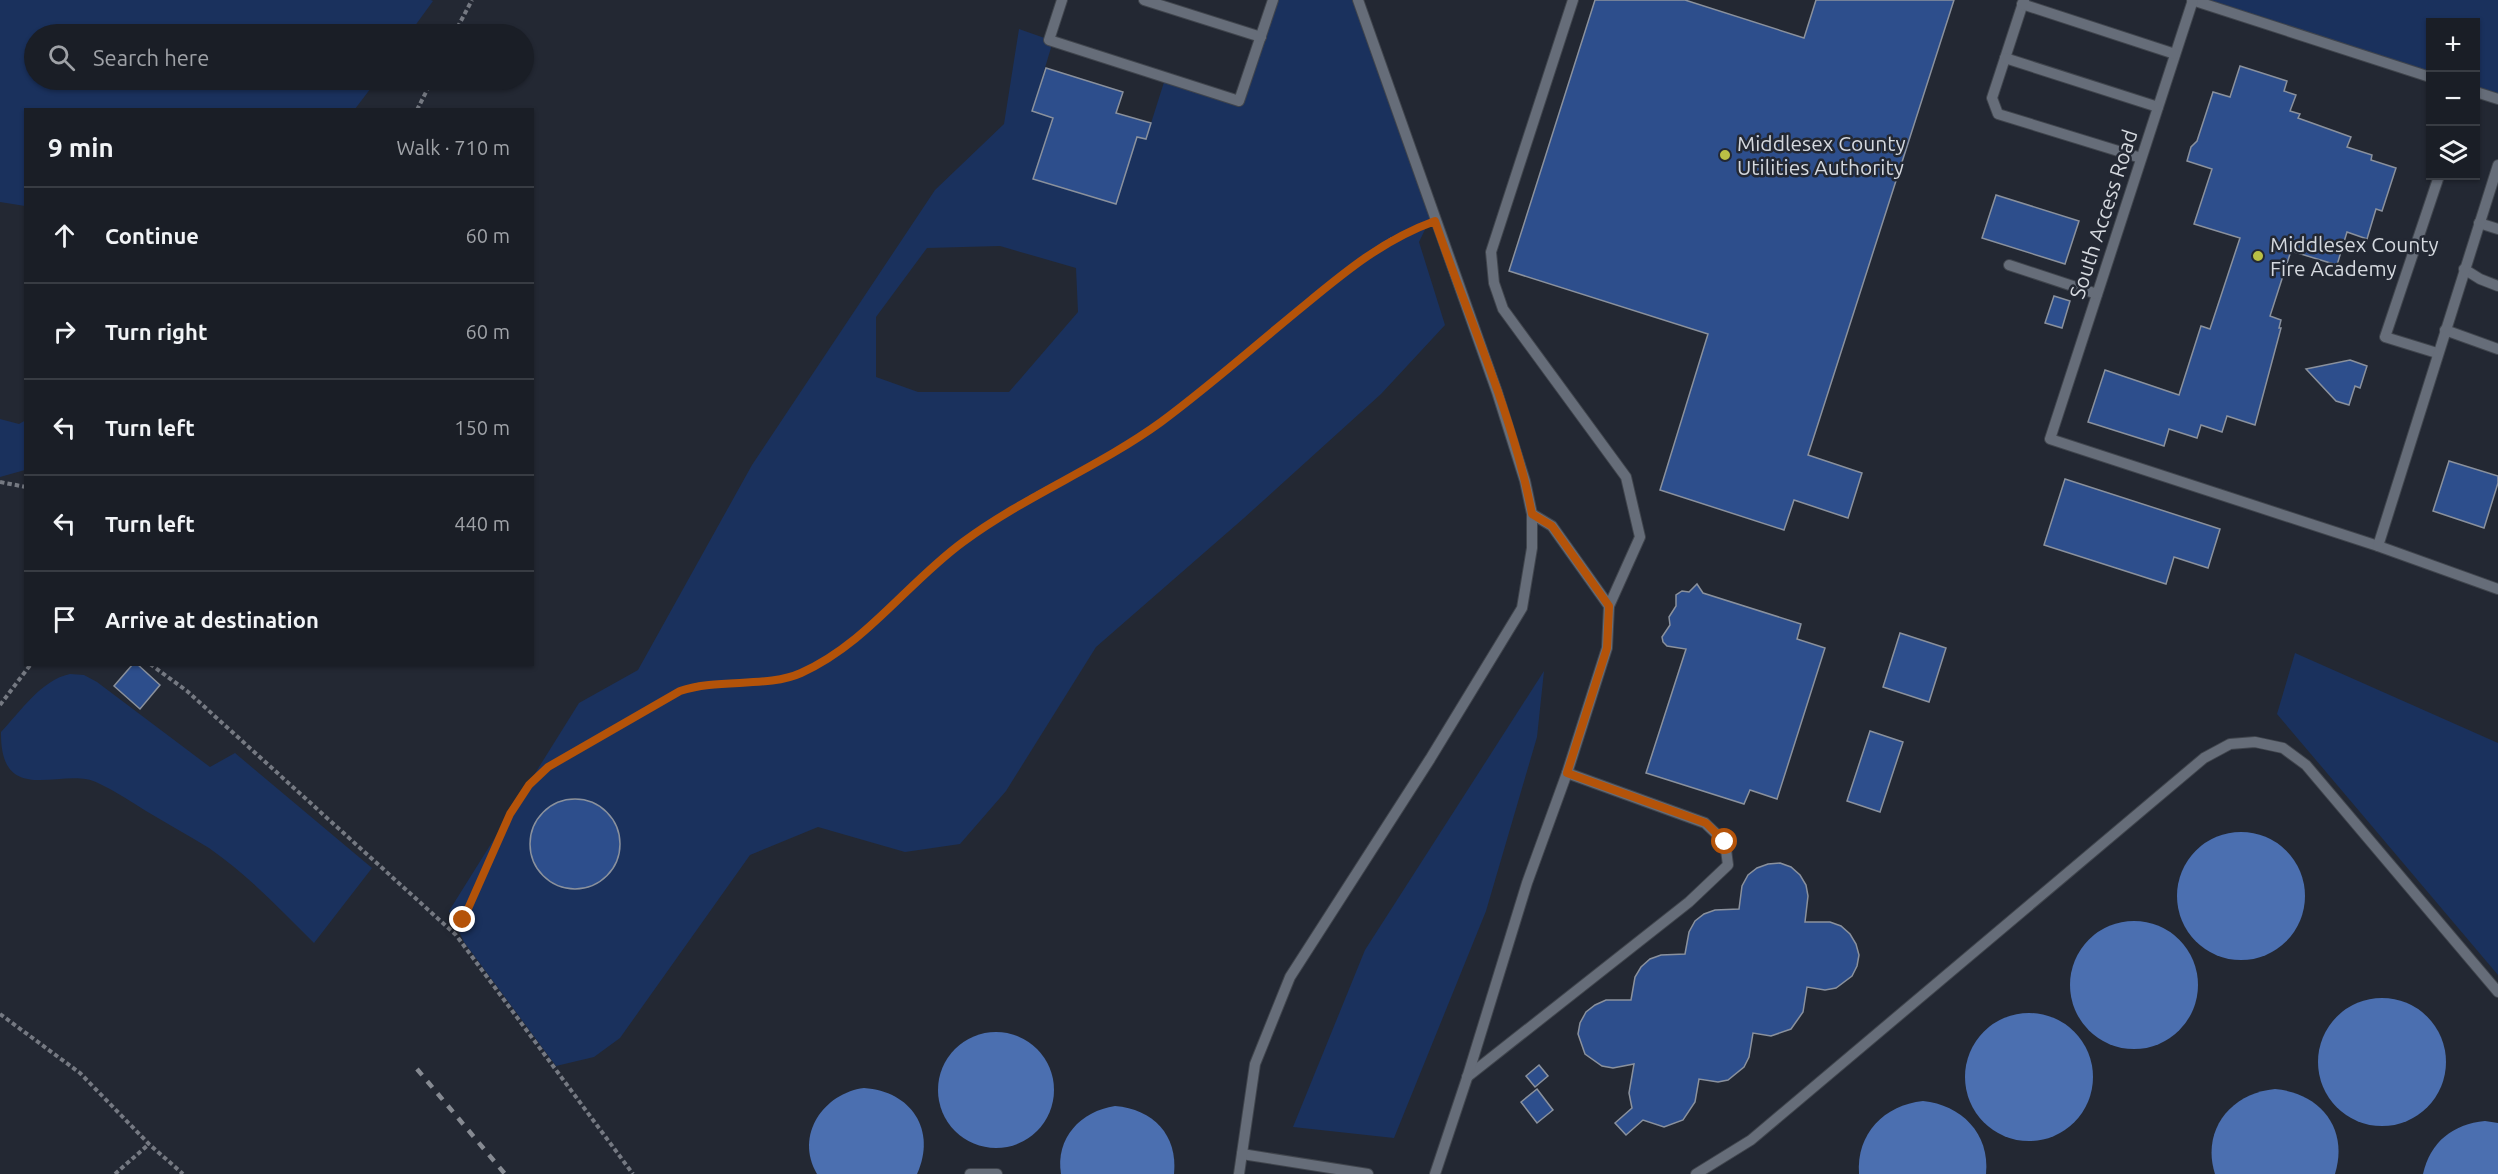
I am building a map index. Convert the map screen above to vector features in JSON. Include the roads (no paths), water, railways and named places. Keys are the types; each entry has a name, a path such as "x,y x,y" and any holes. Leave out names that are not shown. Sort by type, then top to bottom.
{"lane":[{"path":"1062,0 1049,40 1239,101 1273,0"},
{"path":"1144,0 1261,37"},
{"path":"1239,1174 1255,1064 1290,977 1430,759 1522,608 1532,548 1532,514 1525,481 1497,392 1358,0"},
{"path":"1435,1174 1527,883 1567,773 1607,648 1609,606 1640,537 1626,477 1503,309 1494,283 1491,252 1573,0"},
{"path":"2193,0 2426,76"},
{"name":"South Access Road","path":"2193,0 2050,439 2378,546"},
{"path":"2141,158 1998,114 1992,98 2023,2 2175,54"},
{"path":"2005,58 2158,107"},
{"path":"2480,94 2498,99"},
{"path":"2498,165 2378,546 2498,589"},
{"path":"2437,354 2385,337 2438,180"},
{"path":"2479,223 2498,229"},
{"path":"2009,266 2097,294"},
{"path":"2464,269 2498,286"},
{"path":"2445,330 2498,349"},
{"path":"1532,514 1552,526 1609,606"},
{"path":"1696,1174 1710,1171 1751,1140 2204,758 2230,744 2255,742 2283,748 2306,765 2498,992"},
{"path":"1467,1078 1689,902 1728,866 1725,842 1706,823 1567,773"},
{"path":"1242,1154 1368,1174"},
{"path":"970,1174 997,1174"}],"railway":[{"path":"417,1069 505,1174"}],"place":[{"name":"Middlesex County Utilities Authority","path":"1725,155"},
{"name":"Middlesex County Fire Academy","path":"2258,256"}]}
